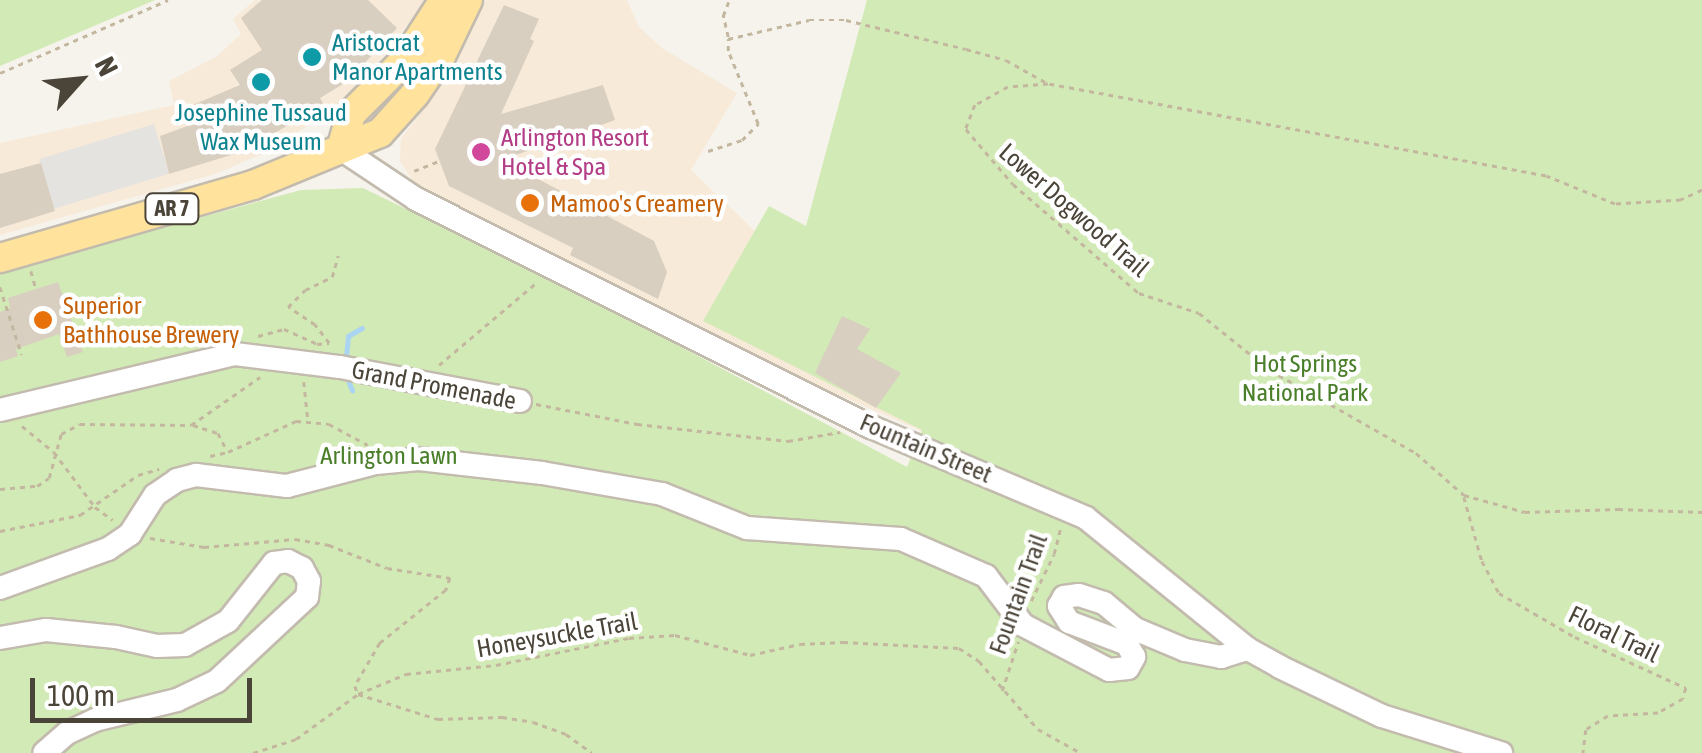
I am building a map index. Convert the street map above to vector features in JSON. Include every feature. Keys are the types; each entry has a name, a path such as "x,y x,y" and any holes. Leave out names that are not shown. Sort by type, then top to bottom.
{"main road":[{"path":"341,149 351,114 405,60 444,0"},
{"name":"AR 7","path":"0,258 253,185 380,133 415,94 440,56 468,0"}],"street":[{"name":"Fountain Street","path":"341,149 416,199 871,427 1086,518 1248,649 1382,716 1501,753"},
{"name":"Grand Promenade","path":"0,410 235,354 270,356 520,401"},
{"path":"0,588 108,549 130,534 155,495 177,480 196,476 287,486 376,463 419,459 542,473 662,494 747,528 900,539 986,576 1023,625 1109,670 1128,668 1134,657 1127,644 1068,622 1059,606 1064,597 1079,595 1104,603 1135,629 1185,650 1222,657 1248,649"},
{"path":"0,638 46,630 157,646 185,645 228,620 274,564 288,562 302,568 309,581 307,597 295,610 216,680 177,700 95,720 67,733 44,753"}],"path":[{"path":"0,73 168,0"},
{"path":"708,151 742,140 758,124 728,51 723,16 729,0"},
{"path":"728,39 809,20 846,20 1006,60 1048,84"},
{"name":"Lower Dogwood Trail","path":"1702,190 1681,200 1615,204 1546,176 1048,84 1008,87 975,105 966,129 985,157 1139,293 1199,313 1270,370 1416,453 1464,495 1525,512 1618,508 1702,512"},
{"path":"414,171 439,162"},
{"path":"235,354 234,348 264,333 284,329 317,344 329,343 315,325 288,308 305,290 332,277 338,256"},
{"path":"440,364 552,268"},
{"path":"31,270 36,289"},
{"path":"0,287 22,355"},
{"path":"191,425 264,373 270,356"},
{"path":"305,362 308,420 355,436 372,448 376,463"},
{"name":"Grand Promenade","path":"520,401 637,424 788,442 871,427"},
{"path":"0,489 36,486 50,478 61,434 80,424 191,425 218,433 228,452"},
{"name":"Floral Trail","path":"1464,495 1482,560 1498,592 1575,637 1686,688 1683,699 1658,713 1608,716 1586,730 1582,753"},
{"name":"Fountain Trail","path":"1002,692 1023,625 1054,554 1065,508"},
{"name":"Honeysuckle Trail","path":"254,753 296,739 358,694 406,674 496,665 644,637 675,635 750,655 829,642 959,648 979,661 1038,729 1081,753"}],"shaded area":[{"path":"255,0 426,0 366,79 324,116 262,154 215,174 0,235 0,143 174,105 169,81 216,57 241,34 233,19"},
{"path":"486,0 627,0 639,27 662,48 737,93 691,170 763,239 965,450 800,378 414,183 400,161 401,139 450,74"},
{"path":"154,124 169,174 54,209 39,159"}],"green space":[{"path":"0,0 155,0 0,66"},
{"name":"Hot Springs National Park","path":"867,0 1702,0 1702,753 0,753 0,274 40,261 301,190 363,188 602,305 907,467 922,430 703,321 769,206 806,226"}],"building":[{"path":"262,0 368,0 397,28 348,81 320,98 323,103 307,114 244,151 169,174 160,136 193,124 188,107 240,85 230,70 262,50 241,18"},
{"name":"Arlington Resort Hotel & Spa","path":"504,5 539,19 530,39 534,41 501,114 603,85 615,120 516,155 527,173 654,241 667,272 658,299 570,255 573,248 449,186 435,149"},
{"path":"41,163 55,211 0,228 0,174"},
{"name":"Superior Bathhouse Brewery","path":"58,282 83,352 67,357 59,334 16,349 18,356 0,362 0,312 10,308 8,298"},
{"path":"842,316 870,329 857,349 901,373 876,408 815,373"}],"waterway":[{"path":"346,356 348,336 362,328"},
{"path":"349,383 352,390"}],"place":[{"name":"Aristocrat Manor Apartments","path":"312,57"},
{"name":"Josephine Tussaud Wax Museum","path":"261,82"},
{"name":"Arlington Resort Hotel & Spa","path":"481,152"},
{"name":"Mamoo's Creamery","path":"530,203"},
{"name":"Superior Bathhouse Brewery","path":"43,320"}],"park label":[{"name":"Arlington Lawn","path":"389,455"}]}
